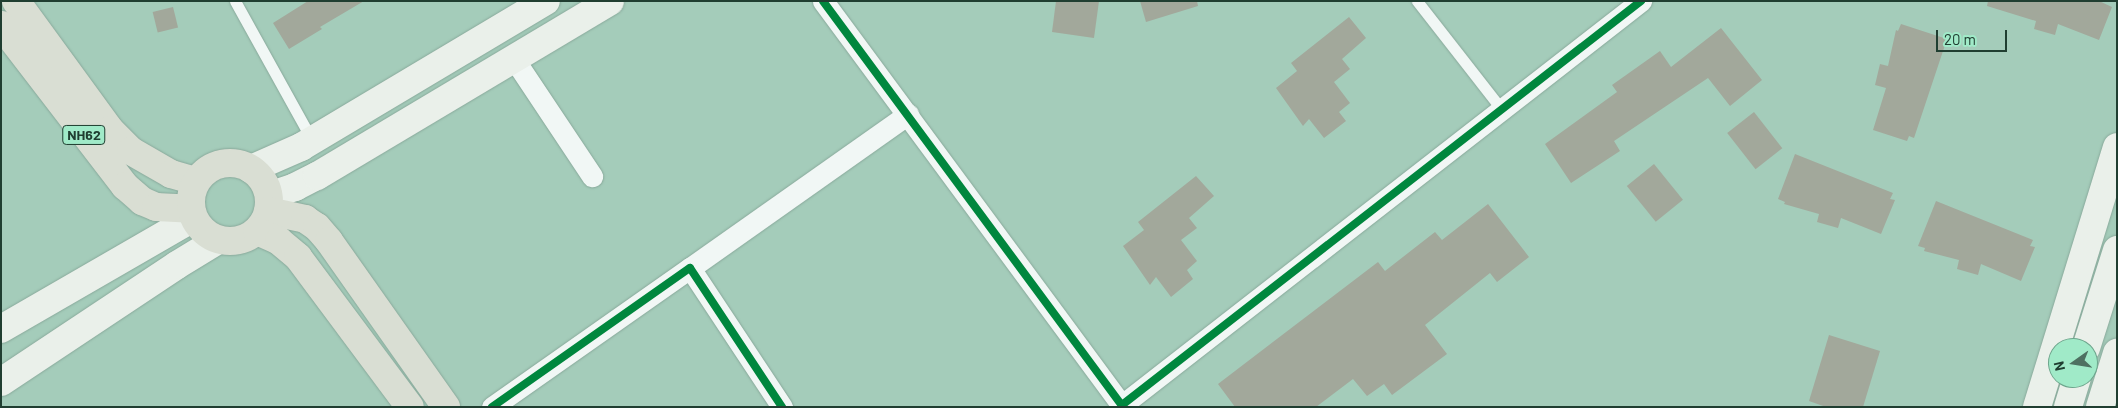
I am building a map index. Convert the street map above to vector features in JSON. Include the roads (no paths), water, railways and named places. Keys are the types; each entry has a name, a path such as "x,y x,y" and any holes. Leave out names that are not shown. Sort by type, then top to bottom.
{"highway":[{"name":"NH62","path":"16,1 110,130 131,151 171,174 196,181"},
{"name":"NH62","path":"1,25 125,186 142,201 156,207 192,213"},
{"path":"265,213 246,239 232,242 218,240 203,232 192,213 191,194 196,181 207,170 221,164 236,163 251,169 262,180 265,213 279,241 298,257 410,407"},
{"path":"265,213 305,219 317,227 329,240 446,407"}],"street":[{"path":"251,169 283,156 312,140 546,1"},
{"path":"823,1 1123,406 1456,144 1503,111 1641,1"},
{"path":"265,213 296,187 514,59 593,6"},
{"path":"514,59 592,176"},
{"path":"492,407 908,114"},
{"path":"2038,407 2117,147"},
{"path":"1,329 192,213"},
{"path":"1,382 177,265 218,240"},
{"path":"2089,338 2117,250"},
{"path":"690,268 782,407"},
{"path":"2100,407 2117,353"},
{"path":"2068,407 2074,388"}],"lane":[{"path":"235,1 312,140"},
{"path":"1417,1 1503,111"}]}
